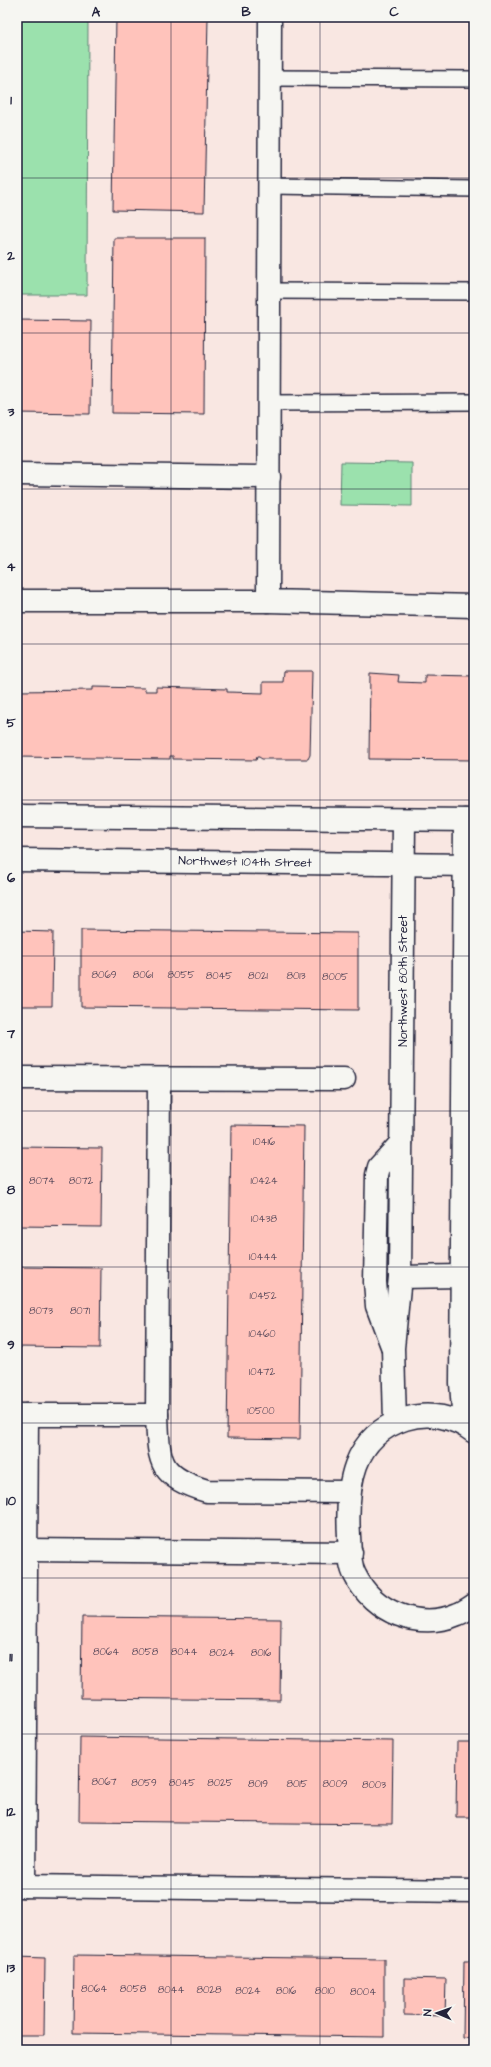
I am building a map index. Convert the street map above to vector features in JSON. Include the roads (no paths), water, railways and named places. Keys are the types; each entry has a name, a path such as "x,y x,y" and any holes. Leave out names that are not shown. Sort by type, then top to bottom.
{"street":[{"path":"268,601 270,17"},
{"path":"17,474 269,477"},
{"path":"17,601 268,601 474,606"},
{"path":"17,816 470,820 461,1383 469,1428"},
{"name":"Northwest 80th Street","path":"395,1422 393,1348 400,1277 404,820"},
{"name":"Northwest 104th Street","path":"17,860 470,865"},
{"path":"17,1078 344,1080"},
{"path":"159,1079 157,1415 159,1455 169,1473 185,1484 207,1490 349,1492"},
{"name":"Northwest 80th Street","path":"393,1348 377,1306 375,1282 377,1174 379,1166 401,1142"},
{"path":"400,1277 462,1276"},
{"path":"157,1415 22,1415 26,1550 20,1886 474,1891"},
{"path":"469,1428 440,1416 416,1415 395,1422 377,1433 364,1448 356,1462 349,1492 348,1522 354,1573 364,1591 378,1604 394,1613 416,1620 437,1620 458,1614 474,1605"},
{"path":"26,1550 351,1553"}],"lane":[{"path":"270,78 474,79"},
{"path":"270,186 474,189"},
{"path":"269,291 474,292"},
{"path":"269,403 474,402"}]}
